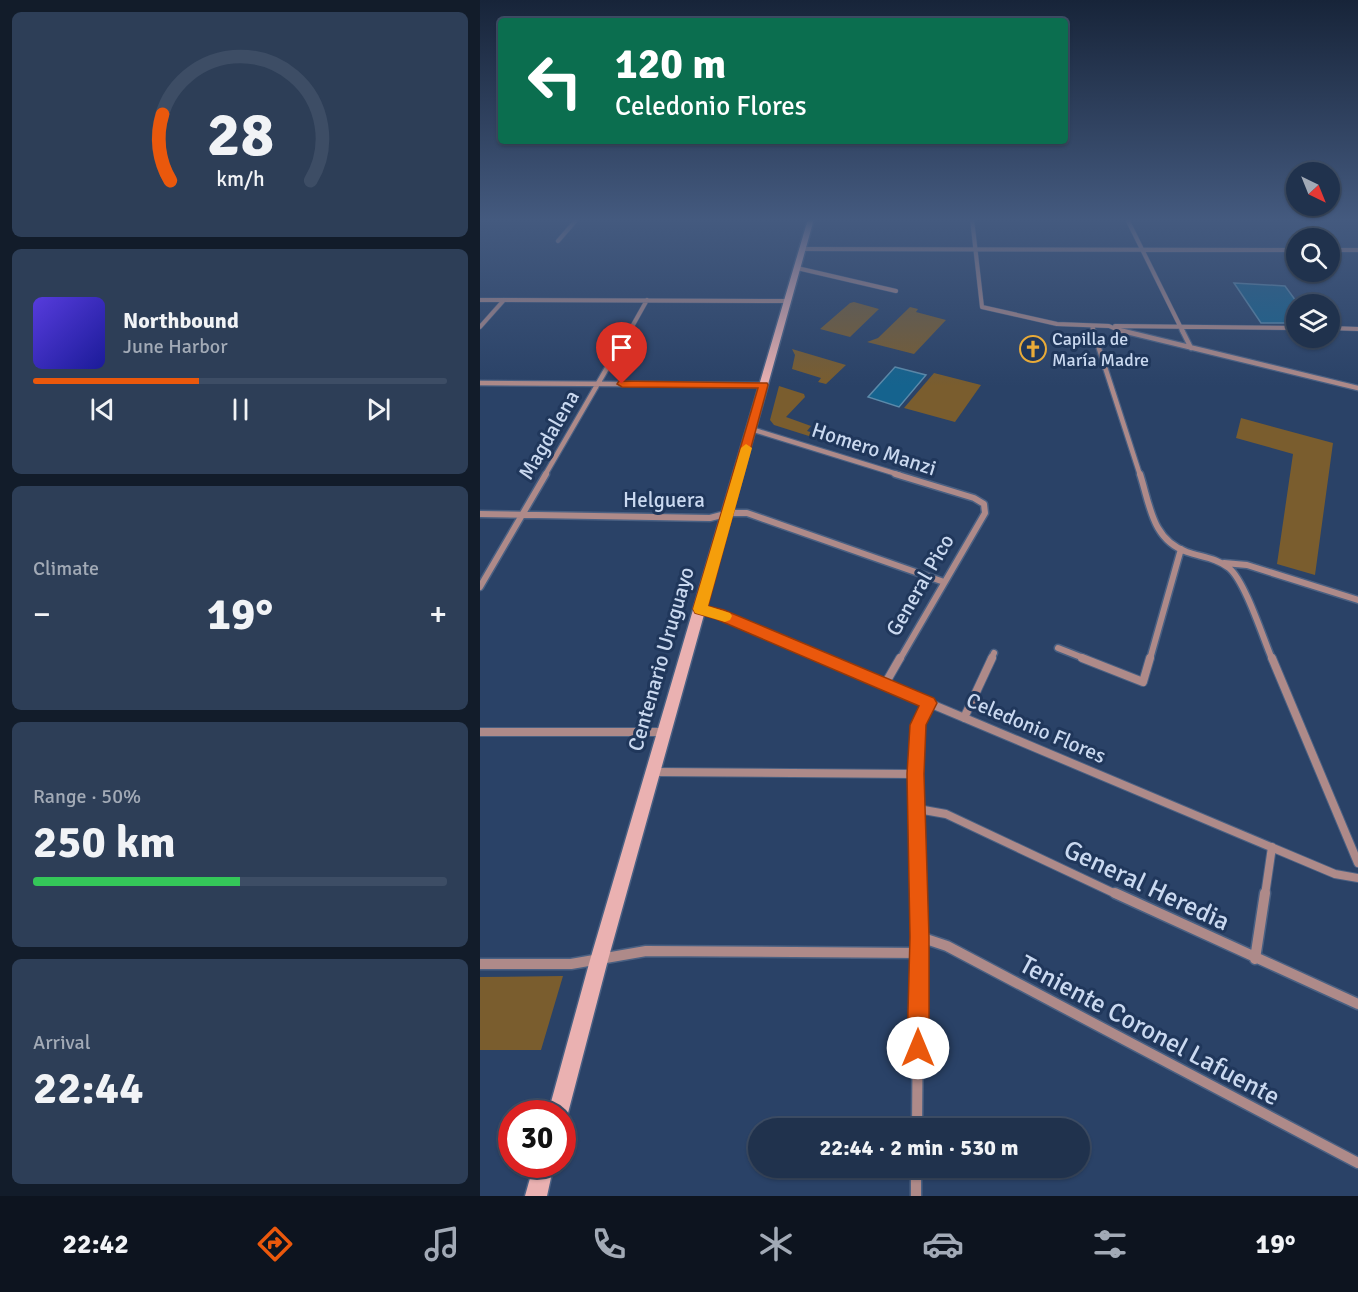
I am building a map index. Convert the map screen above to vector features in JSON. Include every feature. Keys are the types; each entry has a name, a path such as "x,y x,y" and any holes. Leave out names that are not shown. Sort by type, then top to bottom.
{"main road":[{"name":"Centenario Uruguayo","path":"561,1100 599,960 729,513 795,275"},
{"path":"536,1196 540,1178"}],"street":[{"path":"826,275 896,291"},
{"path":"978,275 982,307 1044,322 1092,326 1286,328"},
{"path":"1155,275 1191,348"},
{"path":"480,300 788,301"},
{"path":"480,327 504,300"},
{"name":"Magdalena","path":"480,587 647,300"},
{"path":"1092,326 1158,533 1170,545 1181,549 1224,563 1247,565 1358,600"},
{"path":"1108,326 1129,334 1358,388"},
{"path":"1340,328 1358,328"},
{"path":"480,383 764,385"},
{"name":"Homero Manzi","path":"752,429 974,498 984,504"},
{"name":"General Pico","path":"885,684 985,513 984,504"},
{"name":"Helguera","path":"480,514 710,518 729,513 747,513 944,582"},
{"path":"1058,648 1143,682 1181,549"},
{"path":"1224,563 1238,578 1358,863"},
{"name":"Celedonio Flores","path":"700,609 719,614 1335,874 1358,879"},
{"path":"964,718 994,653"},
{"path":"917,1118 920,937 918,809 915,774 918,725 929,703"},
{"path":"480,732 665,732"},
{"path":"654,772 915,774"},
{"name":"General Heredia","path":"918,809 946,814 1255,959 1358,1004"},
{"path":"1255,959 1272,847"},
{"name":"Teniente Coronel Lafuente","path":"920,937 947,946 1358,1163"},
{"path":"480,963 571,964 646,951 918,953"},
{"path":"915,1196 916,1178"}],"shaded area":[{"path":"850,303 879,309 850,337 820,329"},
{"path":"910,307 918,309 916,312 946,320 914,354 867,342 878,338"},
{"path":"792,349 846,365 826,384 818,382 821,378 792,369 795,355"},
{"path":"934,373 981,385 955,422 904,408"},
{"path":"779,386 804,394 805,397 786,417 811,426 807,431 817,434 826,432 874,448 869,455 774,425 770,420"},
{"path":"1241,418 1333,443 1315,575 1277,564 1293,454 1236,438"},
{"path":"563,976 541,1050 480,1050 480,977"}],"building":[{"path":"1234,283 1285,286 1291,294 1286,294 1286,323 1261,323"},
{"path":"895,367 926,375 899,407 868,397"}],"slow traffic":[{"path":"725,616 700,609 746,448"}],"place":[{"name":"Capilla de María Madre","path":"1033,349"}],"route":[{"path":"622,384 764,385 700,609 719,614 929,703 918,725 915,774 918,809 920,937 918,1048"}]}
